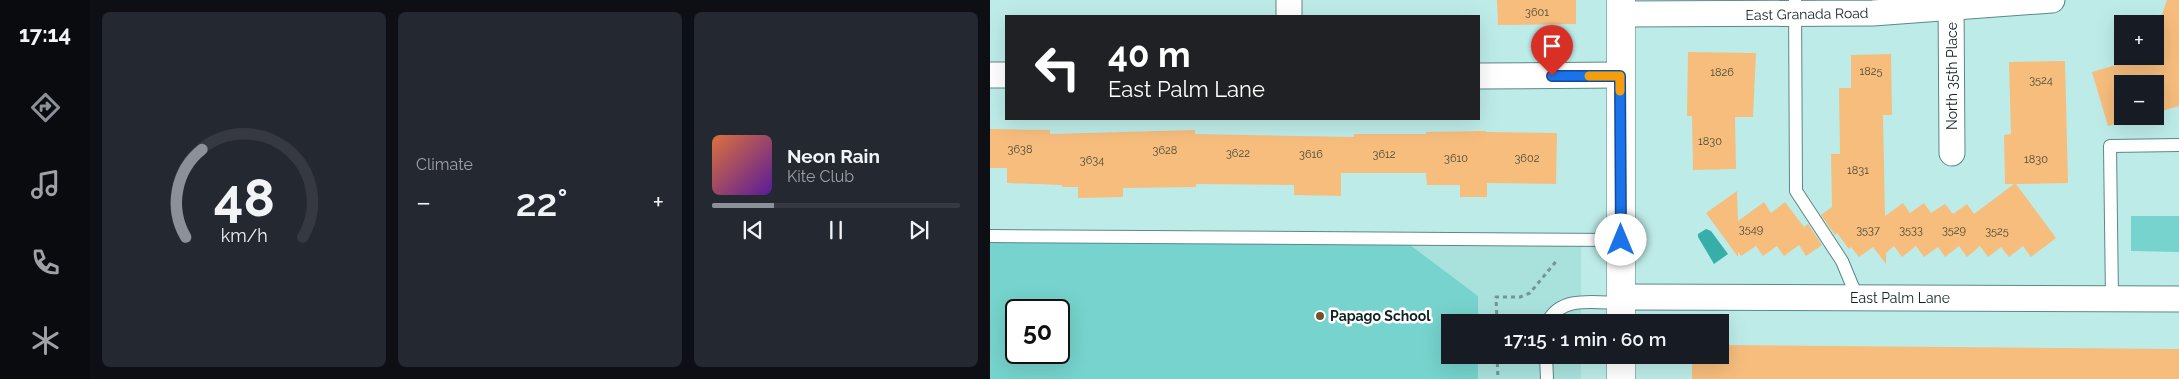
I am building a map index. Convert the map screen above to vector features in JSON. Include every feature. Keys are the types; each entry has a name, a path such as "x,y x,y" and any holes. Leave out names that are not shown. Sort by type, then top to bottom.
{"main road":[{"path":"1621,308 1620,76 1622,7"},
{"path":"1621,364 1621,379"}],"street":[{"path":"1289,0 1289,15"},
{"name":"East Granada Road","path":"1622,7 1795,7 1873,13 1951,4 2052,0"},
{"name":"North 35th Place","path":"1951,4 1952,153"},
{"path":"990,75 1005,75"},
{"path":"1480,76 1620,76"},
{"name":"East Palm Lane","path":"1621,308 1857,297 2179,299"}],"lane":[{"path":"1795,7 1796,191 1842,261 1857,297"},
{"path":"2112,298 2110,146 2179,145"},
{"path":"990,236 1621,240"},
{"path":"1553,314 1570,303 1621,308"},
{"path":"1546,364 1547,379"}],"path":[{"path":"1497,314 1496,296 1520,297 1530,293 1552,265 1565,253"},
{"path":"1497,364 1498,379"}],"shaded area":[{"path":"2131,216 2179,216 2179,252 2131,251"},
{"path":"1706,229 1711,231 1728,254 1714,264 1698,237 1698,234"},
{"name":"Papago School","path":"1402,239 1478,296 1478,314 1441,314 1441,364 1478,364 1478,379 990,379 990,242"},
{"name":"Papago School","path":"990,243 1581,245 1581,314 1441,314 1441,364 1581,364 1581,379 990,379"}],"building":[{"path":"1497,0 1576,0 1576,24 1498,25"},
{"path":"2167,0 2179,0 2179,106 2164,110 2164,75 2114,75 2114,124 2108,126 2092,72 2116,65 2164,65 2164,15 2162,15"},
{"path":"1688,52 1756,53 1753,117 1735,117 1736,169 1693,170 1692,116 1687,116"},
{"path":"1891,54 1892,115 1883,115 1885,216 1903,203 1910,213 1924,203 1931,213 1945,204 1953,214 1967,204 1974,214 2014,184 2005,184 2004,135 2011,134 2009,62 2065,61 2068,183 2016,184 2056,238 2031,257 2023,246 2009,257 2001,247 1988,257 1980,246 1967,257 1959,246 1945,257 1938,247 1924,257 1916,246 1902,257 1894,246 1886,253 1886,264 1873,247 1859,257 1851,247 1849,249 1837,233 1835,235 1821,215 1832,207 1831,154 1840,154 1839,88 1851,88 1851,55"},
{"path":"990,129 1050,130 1050,134 1195,130 1195,134 1354,137 1354,134 1426,134 1426,132 1557,133 1556,184 1487,183 1487,197 1460,197 1460,185 1427,185 1426,173 1341,173 1341,196 1294,195 1294,185 1196,184 1196,187 1123,188 1123,197 1078,198 1078,187 1007,183 1007,168 990,168"},
{"path":"1737,191 1738,221 1764,202 1771,213 1785,202 1804,227 1808,224 1822,245 1806,256 1799,245 1784,256 1777,246 1763,256 1756,246 1741,256 1738,252 1738,257 1706,213"},
{"path":"1729,345 2179,349 2179,379 1692,379 1692,364 1729,364"}],"slow traffic":[{"path":"1589,76 1620,76 1620,91"}],"place":[{"name":"Papago School","path":"1320,316"}],"route":[{"path":"1552,76 1620,76 1621,240"}]}
